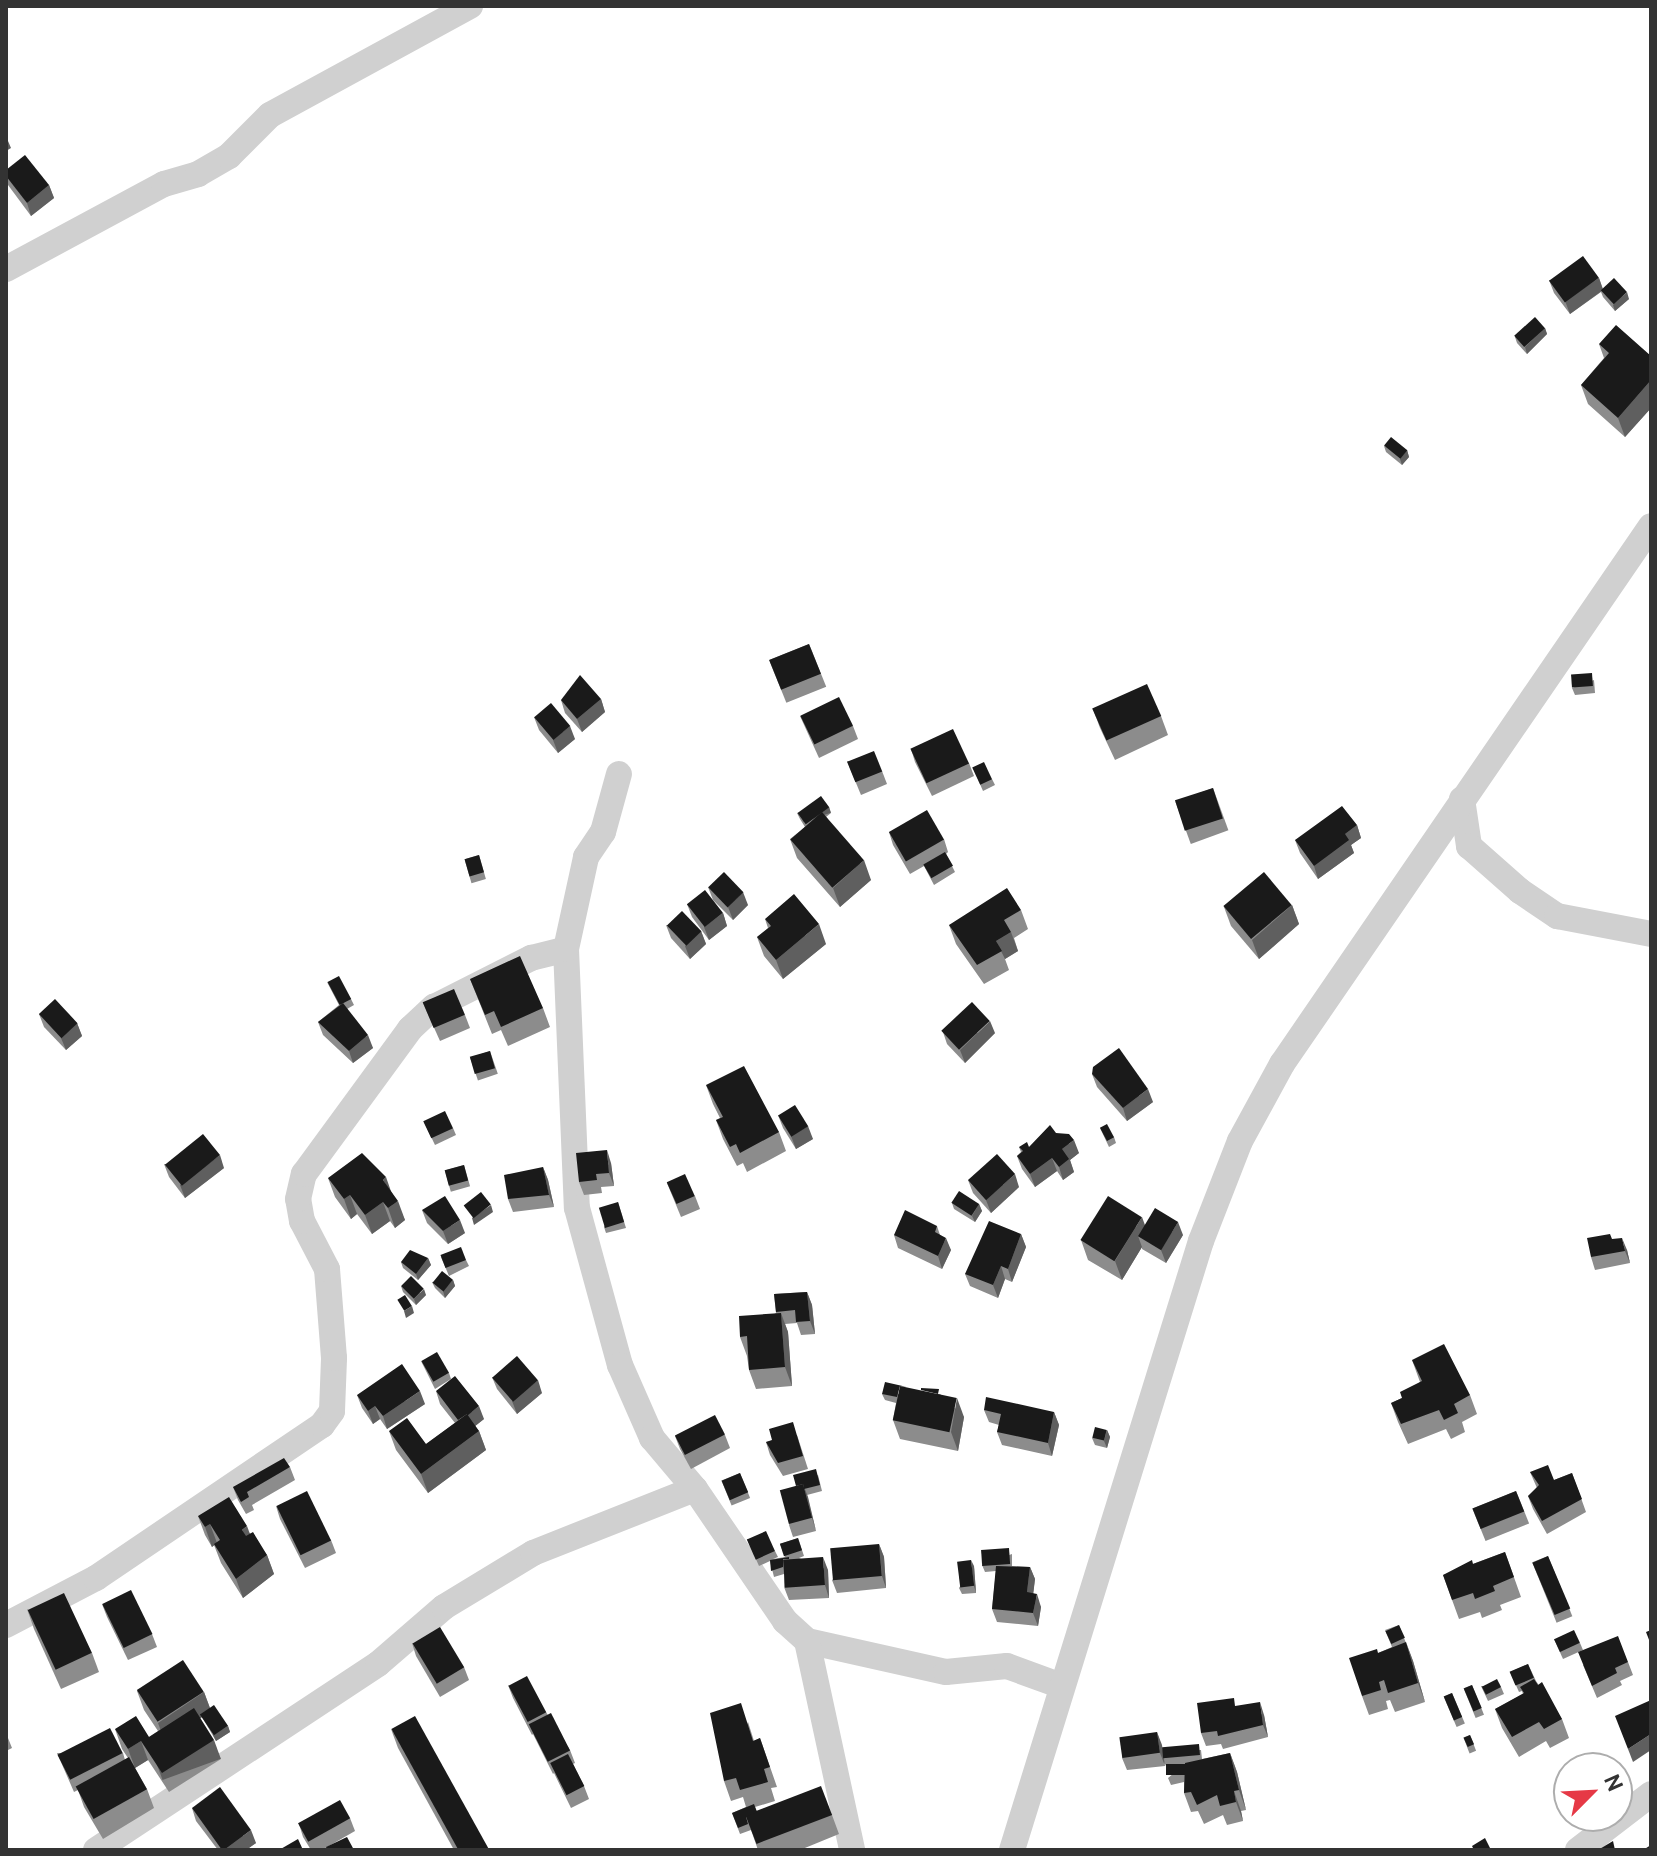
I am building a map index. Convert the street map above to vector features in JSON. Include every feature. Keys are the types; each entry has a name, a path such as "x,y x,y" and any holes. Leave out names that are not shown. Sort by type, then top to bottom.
{"street":[{"path":"6,269 164,184 198,174 229,156 270,115 470,6"},
{"path":"1012,1850 1059,1685 1201,1241 1240,1141 1282,1064 1651,526"},
{"path":"619,774 603,832 586,857 566,949 577,1208 620,1365 652,1438 695,1489 785,1621 807,1641 946,1672 1007,1666 1059,1685"},
{"path":"1462,799 1469,846 1520,891 1557,916 1651,934"},
{"path":"6,1625 96,1578 322,1425 332,1411 334,1358 327,1269 302,1221 298,1199 304,1174 410,1029 434,1007 531,958 566,949"},
{"path":"96,1850 290,1725 378,1664 444,1607 521,1561 695,1489"},
{"path":"807,1641 852,1850"},
{"path":"1578,1850 1651,1794"}],"building":[{"path":"25,155 49,185 27,203 6,176 6,170"},
{"path":"1583,256 1599,278 1565,303 1549,281"},
{"path":"1614,278 1627,292 1614,304 1601,290"},
{"path":"1535,317 1545,328 1524,347 1514,336"},
{"path":"1616,325 1651,356 1651,380 1618,418 1581,385 1609,353 1599,344"},
{"path":"1391,437 1407,450 1400,459 1384,446"},
{"path":"809,644 821,674 781,690 769,660"},
{"path":"1592,673 1593,686 1572,687 1571,674"},
{"path":"580,675 601,699 577,719 561,700"},
{"path":"1147,684 1161,716 1106,740 1092,708"},
{"path":"839,697 853,726 814,745 800,716"},
{"path":"551,703 570,726 553,740 534,717"},
{"path":"953,729 969,763 926,783 910,749"},
{"path":"874,751 882,771 855,782 847,762"},
{"path":"984,762 992,779 980,785 972,767"},
{"path":"1213,788 1223,818 1185,831 1175,800"},
{"path":"821,796 829,807 806,824 798,813"},
{"path":"1342,806 1357,825 1345,834 1349,840 1314,866 1295,840"},
{"path":"927,810 944,839 906,861 889,832"},
{"path":"822,812 864,860 832,888 790,840"},
{"path":"945,852 953,866 931,878 923,864"},
{"path":"479,855 484,872 470,876 465,859"},
{"path":"724,872 743,892 728,907 708,887"},
{"path":"1264,872 1292,905 1251,939 1223,906"},
{"path":"1007,888 1021,910 1004,920 1011,932 996,941 1002,951 977,965 949,925"},
{"path":"705,890 723,913 705,927 687,904"},
{"path":"794,894 819,924 776,960 757,937 771,926 765,919"},
{"path":"682,911 701,931 686,946 667,926"},
{"path":"520,956 543,1008 501,1027 494,1011 485,1015 470,979"},
{"path":"339,976 351,999 340,1005 328,982"},
{"path":"454,989 465,1015 434,1028 423,1002"},
{"path":"55,999 78,1023 61,1038 39,1014"},
{"path":"972,1002 990,1021 959,1050 941,1031"},
{"path":"343,1003 368,1035 349,1051 318,1022"},
{"path":"1119,1048 1148,1089 1123,1108 1092,1074 1093,1067"},
{"path":"490,1051 495,1068 475,1074 470,1057"},
{"path":"744,1066 779,1132 740,1153 736,1144 730,1147 716,1120 723,1117 706,1085"},
{"path":"795,1105 808,1126 791,1137 778,1116"},
{"path":"445,1111 453,1128 431,1138 423,1121"},
{"path":"1107,1124 1114,1137 1107,1141 1100,1128"},
{"path":"1050,1125 1056,1133 1069,1134 1074,1140 1062,1149 1069,1159 1059,1167 1052,1158 1030,1174 1017,1156 1023,1151 1019,1147 1027,1142 1029,1147"},
{"path":"203,1134 220,1155 182,1186 165,1165"},
{"path":"607,1150 609,1173 596,1174 597,1180 579,1182 576,1153"},
{"path":"362,1153 386,1177 383,1180 398,1201 388,1208 383,1202 365,1215 350,1195 344,1199 328,1178"},
{"path":"997,1154 1015,1174 986,1200 968,1180"},
{"path":"464,1165 468,1180 449,1186 445,1170"},
{"path":"543,1167 549,1195 508,1199 504,1175"},
{"path":"685,1174 695,1196 676,1204 667,1182"},
{"path":"959,1191 979,1204 972,1216 951,1203"},
{"path":"481,1192 491,1205 474,1218 464,1206"},
{"path":"445,1196 460,1220 443,1231 422,1210"},
{"path":"1108,1196 1142,1217 1114,1261 1080,1240"},
{"path":"618,1202 624,1222 605,1228 599,1208"},
{"path":"1155,1208 1178,1222 1161,1250 1138,1236"},
{"path":"905,1210 937,1226 935,1232 946,1238 938,1256 894,1235"},
{"path":"989,1221 1021,1234 1008,1269 1001,1266 993,1285 965,1274"},
{"path":"1610,1234 1612,1239 1622,1238 1625,1251 1591,1257 1587,1238"},
{"path":"461,1247 466,1260 445,1268 440,1255"},
{"path":"410,1250 428,1258 416,1274 401,1262"},
{"path":"442,1271 453,1280 443,1291 433,1283"},
{"path":"411,1276 424,1289 414,1299 401,1286"},
{"path":"807,1292 810,1321 796,1322 795,1310 776,1312 774,1294"},
{"path":"405,1295 412,1306 404,1311 397,1300"},
{"path":"781,1313 785,1367 749,1370 747,1336 740,1337 739,1316"},
{"path":"1444,1344 1470,1395 1454,1404 1458,1413 1444,1420 1439,1410 1401,1424 1391,1403 1402,1398 1400,1392 1422,1381 1412,1360"},
{"path":"437,1352 449,1373 433,1382 421,1361"},
{"path":"517,1356 538,1380 513,1402 492,1378"},
{"path":"402,1364 420,1391 383,1416 375,1406 368,1411 357,1395"},
{"path":"455,1376 479,1406 458,1420 436,1391"},
{"path":"885,1382 907,1387 900,1386 897,1397 882,1394"},
{"path":"900,1386 957,1398 949,1432 893,1420"},
{"path":"939,1389 938,1394 921,1390"},
{"path":"986,1397 1054,1412 1048,1443 997,1432 1001,1414 984,1410"},
{"path":"467,1414 479,1431 421,1474 389,1431 407,1418 426,1444"},
{"path":"715,1415 725,1435 685,1455 675,1435"},
{"path":"793,1422 803,1456 778,1463 766,1442 772,1440 769,1429"},
{"path":"1095,1427 1107,1430 1104,1441 1092,1438"},
{"path":"284,1458 290,1467 247,1492 249,1497 241,1502 233,1487"},
{"path":"1548,1465 1554,1480 1572,1473 1582,1499 1542,1521 1528,1496 1539,1485 1530,1472"},
{"path":"816,1469 820,1485 804,1489 803,1484 796,1486 793,1475"},
{"path":"740,1473 748,1492 730,1500 722,1481"},
{"path":"803,1484 812,1518 789,1524 780,1490"},
{"path":"307,1491 331,1540 301,1555 276,1506"},
{"path":"1516,1491 1524,1511 1481,1529 1472,1509"},
{"path":"229,1497 247,1526 242,1530 246,1536 253,1532 267,1555 236,1579 214,1544 220,1540 210,1524 205,1527 198,1516"},
{"path":"766,1531 775,1551 756,1560 747,1540"},
{"path":"798,1538 802,1550 784,1556 780,1544"},
{"path":"879,1544 882,1576 833,1580 830,1548"},
{"path":"1009,1548 1010,1564 982,1566 981,1550"},
{"path":"1505,1552 1514,1577 1493,1586 1495,1591 1475,1599 1473,1593 1452,1600 1443,1575 1472,1560 1473,1564"},
{"path":"1548,1556 1570,1608 1555,1615 1532,1563"},
{"path":"789,1557 783,1559 783,1567 771,1571 770,1560"},
{"path":"823,1557 825,1585 785,1588 783,1560"},
{"path":"971,1560 974,1586 960,1588 957,1562"},
{"path":"996,1566 1030,1567 1027,1592 1037,1594 1033,1613 992,1609"},
{"path":"131,1590 152,1634 124,1648 102,1604"},
{"path":"64,1593 92,1653 56,1670 28,1610"},
{"path":"1399,1625 1405,1638 1391,1644 1385,1631"},
{"path":"440,1627 464,1667 437,1684 413,1643"},
{"path":"1574,1630 1580,1643 1560,1652 1554,1639"},
{"path":"1618,1636 1628,1662 1615,1668 1617,1673 1592,1686 1578,1652"},
{"path":"1406,1642 1418,1683 1388,1693 1384,1680 1379,1682 1381,1690 1362,1696 1349,1658 1377,1649 1378,1653"},
{"path":"183,1660 204,1692 158,1722 137,1690"},
{"path":"1528,1664 1534,1678 1515,1686 1510,1672"},
{"path":"527,1676 546,1712 528,1722 508,1686"},
{"path":"1497,1679 1501,1687 1486,1695 1482,1687"},
{"path":"1534,1679 1538,1685 1542,1682 1562,1719 1544,1729 1539,1722 1512,1737 1495,1709 1524,1693 1520,1687"},
{"path":"1472,1685 1482,1708 1473,1712 1464,1689"},
{"path":"1452,1693 1462,1717 1454,1720 1444,1697"},
{"path":"1234,1698 1235,1706 1260,1702 1263,1725 1218,1736 1217,1731 1201,1733 1197,1703"},
{"path":"1651,1700 1651,1734 1628,1749 1615,1716"},
{"path":"741,1703 753,1741 760,1738 770,1767 764,1769 768,1782 740,1790 736,1778 724,1781 710,1713"},
{"path":"214,1705 228,1726 214,1735 200,1715"},
{"path":"194,1708 214,1740 162,1773 141,1741 128,1749 115,1729 136,1716 149,1737"},
{"path":"551,1713 570,1750 548,1762 529,1724"},
{"path":"415,1716 489,1850 458,1850 391,1729"},
{"path":"110,1728 123,1753 70,1780 57,1755"},
{"path":"1157,1732 1160,1753 1122,1758 1119,1737"},
{"path":"1470,1735 1474,1744 1468,1747 1464,1738"},
{"path":"1199,1744 1200,1755 1163,1758 1162,1747"},
{"path":"1230,1753 1239,1790 1234,1791 1236,1802 1220,1806 1217,1795 1197,1805 1191,1792 1184,1793 1185,1763"},
{"path":"568,1754 584,1786 567,1795 550,1763"},
{"path":"129,1757 147,1789 94,1819 76,1787"},
{"path":"1166,1764 1185,1764 1185,1775 1166,1775"},
{"path":"821,1786 832,1815 756,1844 745,1815"},
{"path":"220,1787 251,1830 224,1850 192,1808"},
{"path":"340,1800 350,1818 308,1842 298,1823"},
{"path":"754,1804 757,1812 746,1817 748,1824 738,1828 732,1813"},
{"path":"347,1837 354,1850 327,1850 326,1847"},
{"path":"1485,1838 1491,1850 1474,1850 1472,1846"},
{"path":"298,1839 303,1850 279,1850"},
{"path":"1613,1841 1615,1850 1598,1850"}]}
